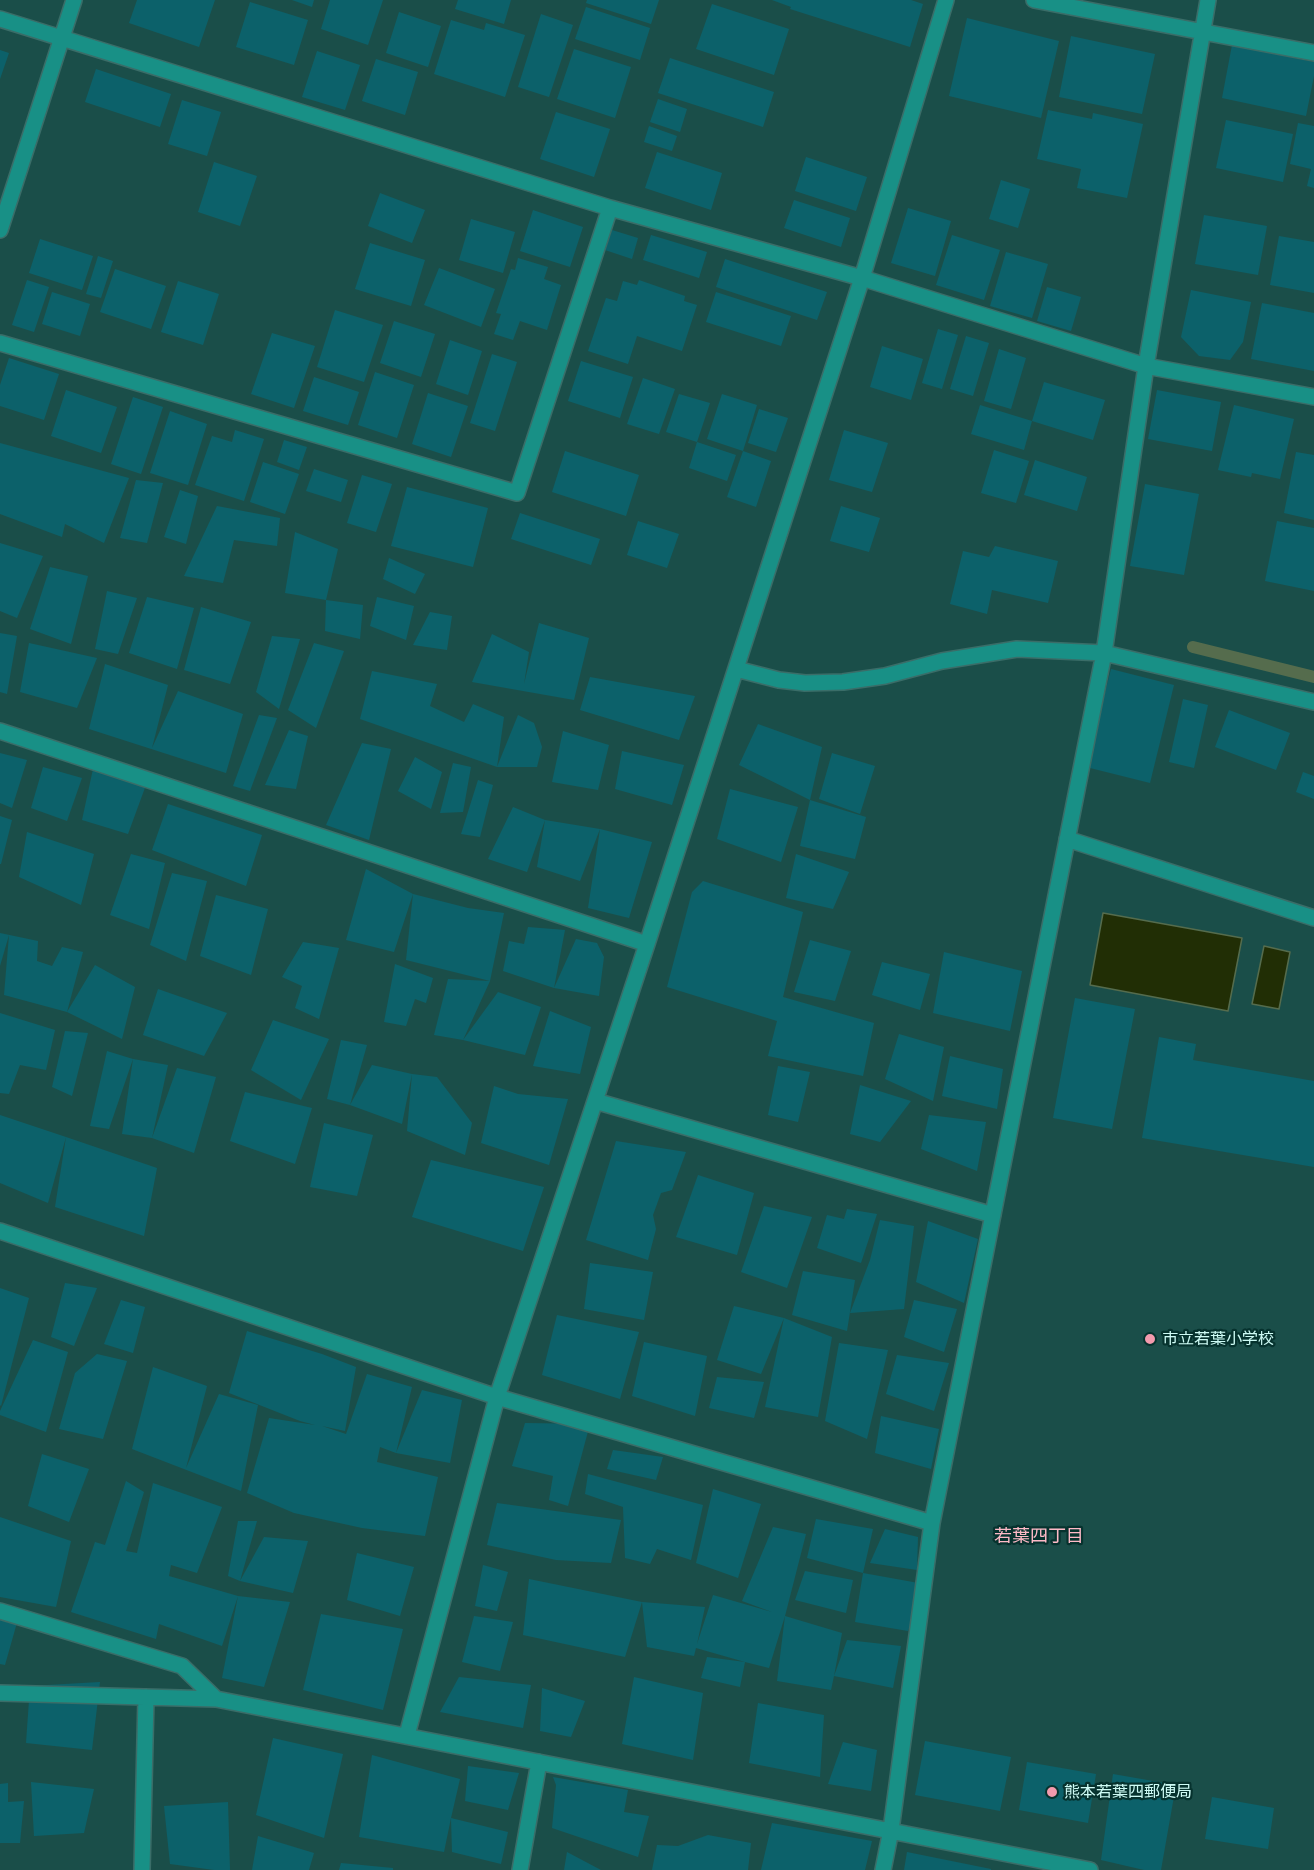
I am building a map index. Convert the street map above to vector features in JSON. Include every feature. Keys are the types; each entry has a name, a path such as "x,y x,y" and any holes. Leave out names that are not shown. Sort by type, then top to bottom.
{"street":[{"path":"0,230 74,0"},
{"path":"407,1735 497,1397 647,944 862,279 946,0"},
{"path":"1034,0 1314,52"},
{"path":"883,1870 891,1830 932,1523 1104,653 1146,366 1208,0"},
{"path":"0,19 610,208 862,279 1146,366 1314,397"},
{"path":"0,343 517,493 610,208"},
{"path":"736,669 779,680 806,683 843,682 885,676 942,661 1017,649 1104,653 1314,702"},
{"path":"0,731 647,944"},
{"path":"1067,839 1314,918"},
{"path":"595,1101 993,1215"},
{"path":"0,1231 497,1397 932,1523"},
{"path":"0,1611 182,1666 216,1699"},
{"path":"0,1693 216,1699 1090,1870"},
{"path":"142,1870 146,1697"},
{"path":"520,1870 539,1762"}],"shaded area":[{"path":"1103,913 1242,938 1228,1011 1090,985"},
{"path":"1264,946 1290,952 1279,1009 1252,1004"}],"building":[{"path":"137,0 215,0 199,47 129,23"},
{"path":"292,0 314,0 312,7"},
{"path":"330,0 383,0 368,45 321,29"},
{"path":"458,0 511,0 504,24 455,9"},
{"path":"587,0 659,0 651,24 586,3"},
{"path":"772,0 911,0 923,4 910,47 790,9 791,7"},
{"path":"250,2 308,20 294,65 236,47"},
{"path":"712,4 789,29 774,75 696,49"},
{"path":"586,7 650,28 640,60 575,39"},
{"path":"399,12 441,26 428,67 386,53"},
{"path":"541,14 573,25 549,97 518,87"},
{"path":"967,18 1059,41 1041,118 949,96"},
{"path":"451,20 484,30 486,23 525,35 505,97 434,74"},
{"path":"1071,36 1155,54 1142,114 1059,97"},
{"path":"1232,45 1314,62 1314,76 1306,116 1222,98"},
{"path":"574,49 631,67 615,118 557,99"},
{"path":"0,50 9,53 0,79"},
{"path":"317,51 360,65 345,110 302,97"},
{"path":"670,58 774,92 763,127 658,93"},
{"path":"376,59 418,72 405,115 362,101"},
{"path":"96,69 171,94 160,127 85,102"},
{"path":"658,99 687,109 680,132 650,122"},
{"path":"182,100 221,112 207,156 168,144"},
{"path":"1048,110 1092,119 1093,113 1143,124 1127,198 1077,188 1081,169 1037,159"},
{"path":"556,112 610,129 594,177 540,159"},
{"path":"1226,120 1293,134 1283,182 1216,168"},
{"path":"1298,123 1314,126 1314,188 1307,186 1311,169 1290,164"},
{"path":"649,126 677,136 672,151 644,142"},
{"path":"657,152 722,173 711,210 645,188"},
{"path":"806,157 867,177 856,211 795,191"},
{"path":"214,162 257,176 240,226 198,212"},
{"path":"1001,180 1030,189 1018,228 989,219"},
{"path":"380,193 425,210 412,243 368,226"},
{"path":"794,200 850,218 841,247 784,228"},
{"path":"908,208 951,221 935,276 891,263"},
{"path":"533,210 583,227 570,267 520,251"},
{"path":"1204,215 1267,226 1258,275 1195,264"},
{"path":"471,219 515,232 503,273 459,260"},
{"path":"612,230 638,238 632,259 605,250"},
{"path":"651,235 707,252 699,278 643,260"},
{"path":"952,235 1000,250 984,300 936,285"},
{"path":"1279,236 1314,242 1314,293 1270,285"},
{"path":"40,239 93,256 82,290 29,273"},
{"path":"370,243 425,260 411,306 355,289"},
{"path":"1006,252 1048,264 1032,318 990,306"},
{"path":"98,256 113,261 101,298 86,294"},
{"path":"518,258 548,267 544,279 561,285 547,330 520,321 513,340 494,334 501,314 496,313 511,269 515,270"},
{"path":"725,259 827,292 817,320 716,287"},
{"path":"439,268 495,289 481,327 424,305"},
{"path":"115,269 166,286 151,329 100,312"},
{"path":"27,280 49,287 34,332 12,325"},
{"path":"639,280 685,296 684,301 697,305 682,351 637,336 628,364 588,351 606,298 617,301 623,281 637,285"},
{"path":"178,281 219,294 203,345 161,332"},
{"path":"1047,287 1081,297 1071,331 1037,321"},
{"path":"1191,290 1251,302 1243,342 1230,360 1199,356 1181,337"},
{"path":"52,292 90,304 80,336 42,324"},
{"path":"716,292 791,316 781,346 706,322"},
{"path":"1262,303 1314,313 1314,371 1251,359"},
{"path":"335,310 383,325 364,382 317,367"},
{"path":"394,321 435,334 421,377 380,363"},
{"path":"938,329 958,335 942,389 922,383"},
{"path":"272,333 315,346 294,408 251,394"},
{"path":"966,336 989,343 973,396 950,389"},
{"path":"450,340 482,351 468,395 436,384"},
{"path":"882,346 923,359 911,400 870,387"},
{"path":"999,349 1026,358 1011,409 984,401"},
{"path":"492,354 517,362 495,431 470,423"},
{"path":"9,358 59,374 44,420 0,406 0,385"},
{"path":"581,361 633,377 620,418 568,401"},
{"path":"375,372 414,385 397,438 358,425"},
{"path":"314,377 359,392 348,425 303,411"},
{"path":"643,378 675,389 659,434 627,424"},
{"path":"1044,382 1105,400 1093,440 1032,421"},
{"path":"66,390 117,407 101,453 51,436"},
{"path":"1157,390 1221,402 1212,451 1148,439"},
{"path":"428,393 468,406 451,457 412,444"},
{"path":"679,394 710,403 697,442 666,432"},
{"path":"722,394 757,405 743,451 707,439"},
{"path":"133,397 163,407 141,474 111,464"},
{"path":"980,405 1032,421 1024,450 971,434"},
{"path":"1234,405 1294,419 1280,479 1252,473 1251,477 1218,470"},
{"path":"759,409 788,418 776,452 748,443"},
{"path":"170,411 207,424 188,485 150,473"},
{"path":"235,430 264,439 244,501 195,485 212,436 232,442"},
{"path":"844,430 888,443 872,492 829,480"},
{"path":"284,440 307,447 299,470 277,462"},
{"path":"697,442 736,455 727,481 689,468"},
{"path":"0,443 129,478 104,543 65,524 62,537 0,514"},
{"path":"994,450 1029,461 1016,503 981,493"},
{"path":"565,451 639,475 626,516 552,492"},
{"path":"743,451 771,461 756,507 727,497"},
{"path":"1296,452 1314,455 1314,520 1284,513"},
{"path":"1035,460 1087,477 1077,511 1024,495"},
{"path":"263,462 299,474 285,514 250,502"},
{"path":"314,469 348,480 341,502 306,491"},
{"path":"362,475 392,484 376,532 347,523"},
{"path":"136,480 163,483 147,543 120,538"},
{"path":"1145,484 1199,494 1184,575 1130,566"},
{"path":"407,487 488,508 473,567 391,546"},
{"path":"180,490 198,496 186,544 164,537"},
{"path":"217,506 280,518 277,546 234,540 223,583 184,576"},
{"path":"841,506 880,518 869,552 830,541"},
{"path":"520,513 600,539 591,565 511,539"},
{"path":"638,521 679,534 667,568 627,555"},
{"path":"1277,521 1314,528 1314,591 1265,581"},
{"path":"295,532 338,549 326,600 285,593"},
{"path":"0,543 43,556 17,618 0,611"},
{"path":"995,546 1058,561 1048,603 992,590 987,614 950,604 963,551 989,557"},
{"path":"389,558 425,574 415,594 383,579"},
{"path":"50,567 88,576 71,644 30,629"},
{"path":"107,591 137,598 118,654 95,649"},
{"path":"147,597 194,608 177,669 129,653"},
{"path":"377,597 414,606 406,640 370,626"},
{"path":"326,600 363,605 360,639 325,631"},
{"path":"201,607 251,622 230,684 184,670"},
{"path":"430,612 452,616 447,650 413,645"},
{"path":"539,623 589,638 574,700 472,682 492,634 529,652 524,684"},
{"path":"0,633 17,636 7,694 0,692"},
{"path":"272,636 300,639 279,709 256,692"},
{"path":"29,643 97,658 77,708 20,692"},
{"path":"314,643 344,651 316,728 288,710"},
{"path":"105,664 168,685 152,748 178,691 243,714 226,773 89,729"},
{"path":"1111,669 1174,685 1150,783 1086,767"},
{"path":"372,671 437,684 430,706 464,722 473,704 504,717 497,767 360,719"},
{"path":"590,677 695,696 679,740 580,710"},
{"path":"1183,699 1208,705 1194,768 1169,762"},
{"path":"1229,710 1290,733 1276,770 1215,747"},
{"path":"259,715 277,718 250,791 233,786"},
{"path":"518,715 534,723 542,747 537,767 497,767"},
{"path":"758,724 822,747 810,800 739,765"},
{"path":"289,730 308,736 296,789 265,785"},
{"path":"563,731 609,745 598,790 552,782"},
{"path":"362,743 391,749 369,840 326,825"},
{"path":"622,751 684,765 672,805 615,789"},
{"path":"0,753 27,760 12,808 0,803"},
{"path":"832,753 875,766 860,814 819,799"},
{"path":"415,757 442,772 431,809 398,791"},
{"path":"453,763 471,767 463,812 440,813"},
{"path":"43,767 82,778 67,821 31,808"},
{"path":"93,769 146,785 128,834 82,820"},
{"path":"1303,772 1314,776 1314,799 1296,792"},
{"path":"478,780 493,785 480,837 461,834"},
{"path":"730,789 798,807 781,862 717,839"},
{"path":"810,800 866,817 855,859 800,846"},
{"path":"168,804 262,835 246,886 152,850"},
{"path":"513,807 545,820 527,872 488,859"},
{"path":"0,816 12,820 1,864 0,864"},
{"path":"545,820 600,829 580,881 537,867"},
{"path":"600,829 652,842 629,918 588,908"},
{"path":"27,832 94,854 81,905 19,877"},
{"path":"131,854 165,863 149,929 110,915"},
{"path":"796,854 849,872 833,909 786,898"},
{"path":"366,869 413,894 394,952 346,940"},
{"path":"172,873 207,881 186,961 150,945"},
{"path":"703,881 803,912 783,997 874,1023 863,1076 768,1056 777,1021 667,987 692,892"},
{"path":"413,894 468,908 504,913 490,981 406,960"},
{"path":"216,895 268,909 251,975 200,956"},
{"path":"528,927 565,930 554,988 503,971 509,941 524,944"},
{"path":"0,933 38,941 37,961 52,966 62,947 83,952 67,1012 4,995 9,935 0,966"},
{"path":"576,939 597,943 604,957 599,996 554,988"},
{"path":"810,940 851,951 835,1001 794,992"},
{"path":"303,942 339,948 319,1019 295,1008 302,986 282,977"},
{"path":"944,952 1022,971 1010,1031 933,1013"},
{"path":"882,962 930,974 920,1010 872,995"},
{"path":"395,964 433,978 426,1003 415,999 406,1026 384,1022"},
{"path":"95,965 135,987 122,1039 67,1012"},
{"path":"448,979 490,981 463,1040 434,1035"},
{"path":"158,989 227,1013 204,1056 143,1035"},
{"path":"498,992 541,1007 525,1055 463,1040"},
{"path":"1075,998 1135,1009 1112,1129 1053,1118"},
{"path":"550,1011 591,1027 580,1074 533,1066"},
{"path":"0,1013 55,1030 46,1070 20,1065 9,1094 0,1093"},
{"path":"273,1020 329,1039 301,1100 251,1070"},
{"path":"65,1031 88,1033 72,1096 52,1087"},
{"path":"899,1034 944,1047 933,1101 885,1079"},
{"path":"1159,1037 1196,1044 1193,1060 1314,1081 1314,1167 1142,1138"},
{"path":"341,1040 367,1045 350,1105 327,1099"},
{"path":"107,1051 133,1059 109,1129 90,1126"},
{"path":"950,1056 1003,1069 997,1109 942,1096"},
{"path":"133,1059 168,1065 152,1138 122,1134"},
{"path":"372,1065 412,1074 402,1124 350,1105"},
{"path":"778,1066 810,1072 798,1122 768,1115"},
{"path":"177,1068 216,1077 194,1153 152,1138"},
{"path":"412,1074 437,1077 472,1123 465,1155 407,1131"},
{"path":"860,1085 911,1101 880,1142 850,1134"},
{"path":"494,1086 518,1094 568,1099 549,1165 481,1143"},
{"path":"245,1092 312,1108 295,1164 230,1141"},
{"path":"0,1115 66,1137 48,1203 0,1183"},
{"path":"929,1115 986,1122 977,1171 921,1149"},
{"path":"324,1123 373,1135 357,1196 310,1187"},
{"path":"66,1137 157,1168 144,1236 55,1207"},
{"path":"616,1141 686,1152 672,1190 661,1193 653,1215 656,1229 648,1260 586,1240"},
{"path":"431,1160 544,1187 523,1251 412,1217"},
{"path":"698,1175 754,1193 737,1255 676,1237"},
{"path":"764,1206 812,1217 787,1288 741,1272"},
{"path":"847,1209 877,1214 861,1263 817,1248 827,1215 844,1219"},
{"path":"880,1220 914,1226 904,1309 850,1313 870,1260"},
{"path":"928,1221 978,1239 964,1303 916,1282"},
{"path":"590,1263 653,1272 644,1320 584,1309"},
{"path":"803,1271 855,1280 847,1331 792,1315"},
{"path":"65,1283 97,1288 74,1346 51,1337"},
{"path":"0,1288 29,1298 1,1406 0,1405"},
{"path":"121,1300 145,1307 133,1353 104,1344"},
{"path":"914,1300 957,1309 944,1352 904,1337"},
{"path":"734,1306 784,1318 761,1374 717,1360"},
{"path":"557,1315 639,1332 620,1399 542,1375"},
{"path":"784,1318 832,1337 818,1417 765,1407"},
{"path":"247,1331 356,1367 345,1431 322,1426 346,1434 367,1374 412,1387 396,1453 380,1447 377,1462 438,1477 425,1536 362,1528 294,1513 247,1493 269,1418 315,1425 229,1393"},
{"path":"33,1340 68,1352 46,1432 0,1415"},
{"path":"644,1342 707,1356 695,1416 632,1396"},
{"path":"839,1343 888,1350 867,1439 825,1421"},
{"path":"97,1354 127,1361 103,1439 59,1429 75,1373"},
{"path":"897,1355 949,1363 934,1411 886,1394"},
{"path":"153,1367 207,1386 186,1468 219,1394 258,1405 241,1491 132,1449"},
{"path":"717,1377 764,1382 754,1418 709,1408"},
{"path":"422,1390 462,1400 450,1463 396,1453"},
{"path":"881,1416 939,1429 931,1469 875,1453"},
{"path":"525,1423 590,1424 568,1506 549,1500 553,1476 512,1466"},
{"path":"613,1450 663,1457 656,1480 607,1469"},
{"path":"42,1454 89,1469 69,1522 28,1506"},
{"path":"588,1474 703,1505 691,1560 657,1549 650,1564 625,1558 623,1507 585,1494"},
{"path":"126,1481 144,1492 126,1551 137,1553 153,1483 222,1507 197,1573 171,1565 169,1576 238,1596 222,1646 159,1624 156,1639 71,1612 95,1542 105,1545"},
{"path":"713,1489 761,1504 738,1578 696,1563"},
{"path":"497,1503 621,1520 611,1563 556,1560 487,1545"},
{"path":"0,1517 71,1541 56,1607 0,1597"},
{"path":"816,1519 873,1529 863,1573 807,1558"},
{"path":"238,1521 257,1521 240,1581 228,1576"},
{"path":"773,1527 806,1534 769,1668 696,1648 694,1656 647,1647 642,1602 705,1607 697,1644 713,1595 772,1612 742,1601"},
{"path":"885,1529 918,1537 917,1570 870,1563"},
{"path":"264,1537 308,1541 293,1593 240,1581"},
{"path":"357,1553 414,1567 400,1616 347,1600"},
{"path":"483,1565 508,1572 497,1611 475,1606"},
{"path":"805,1571 853,1580 846,1613 795,1600"},
{"path":"863,1573 924,1584 908,1631 855,1622"},
{"path":"529,1579 642,1602 625,1657 523,1635"},
{"path":"238,1596 290,1602 264,1687 222,1678"},
{"path":"321,1614 403,1629 383,1710 303,1690"},
{"path":"0,1615 18,1619 5,1665 0,1664"},
{"path":"474,1616 513,1622 500,1671 462,1662"},
{"path":"785,1616 842,1633 831,1690 777,1681"},
{"path":"847,1640 901,1646 893,1688 834,1676"},
{"path":"707,1657 745,1662 740,1687 701,1678"},
{"path":"459,1677 531,1685 523,1728 440,1712"},
{"path":"634,1677 703,1693 693,1760 622,1744"},
{"path":"100,1682 92,1750 26,1743 30,1686"},
{"path":"542,1688 585,1701 571,1737 540,1731"},
{"path":"758,1703 824,1715 820,1777 749,1763"},
{"path":"273,1738 343,1754 324,1838 256,1815"},
{"path":"925,1741 1011,1757 1000,1811 915,1795"},
{"path":"843,1742 877,1750 871,1791 828,1784"},
{"path":"372,1755 460,1779 444,1852 359,1837"},
{"path":"1027,1762 1096,1774 1088,1823 1019,1810"},
{"path":"468,1766 519,1773 508,1810 465,1801"},
{"path":"1113,1774 1176,1785 1161,1870 1144,1870 1101,1860"},
{"path":"553,1777 628,1790 624,1812 649,1816 638,1857 552,1828 556,1785"},
{"path":"31,1782 94,1789 84,1833 34,1836"},
{"path":"8,1783 8,1802 24,1801 20,1843 0,1843 0,1784"},
{"path":"1212,1797 1274,1808 1268,1849 1205,1839"},
{"path":"228,1802 230,1870 170,1864 164,1806"},
{"path":"451,1818 508,1832 501,1864 452,1852"},
{"path":"772,1823 872,1841 865,1870 761,1870"},
{"path":"708,1835 751,1843 748,1870 652,1870 657,1845 678,1846"},
{"path":"258,1836 314,1853 309,1870 252,1870"},
{"path":"567,1852 601,1870 564,1870"},
{"path":"907,1852 991,1869 991,1870 904,1870"},
{"path":"341,1863 393,1868 393,1870 339,1870"}],"waterway":[{"path":"1193,647 1314,677"}],"place":[{"name":"市立若葉小学校","path":"1150,1339"},
{"name":"熊本若葉四郵便局","path":"1052,1792"}],"district":[{"name":"若葉四丁目","path":"1039,1537"}]}
